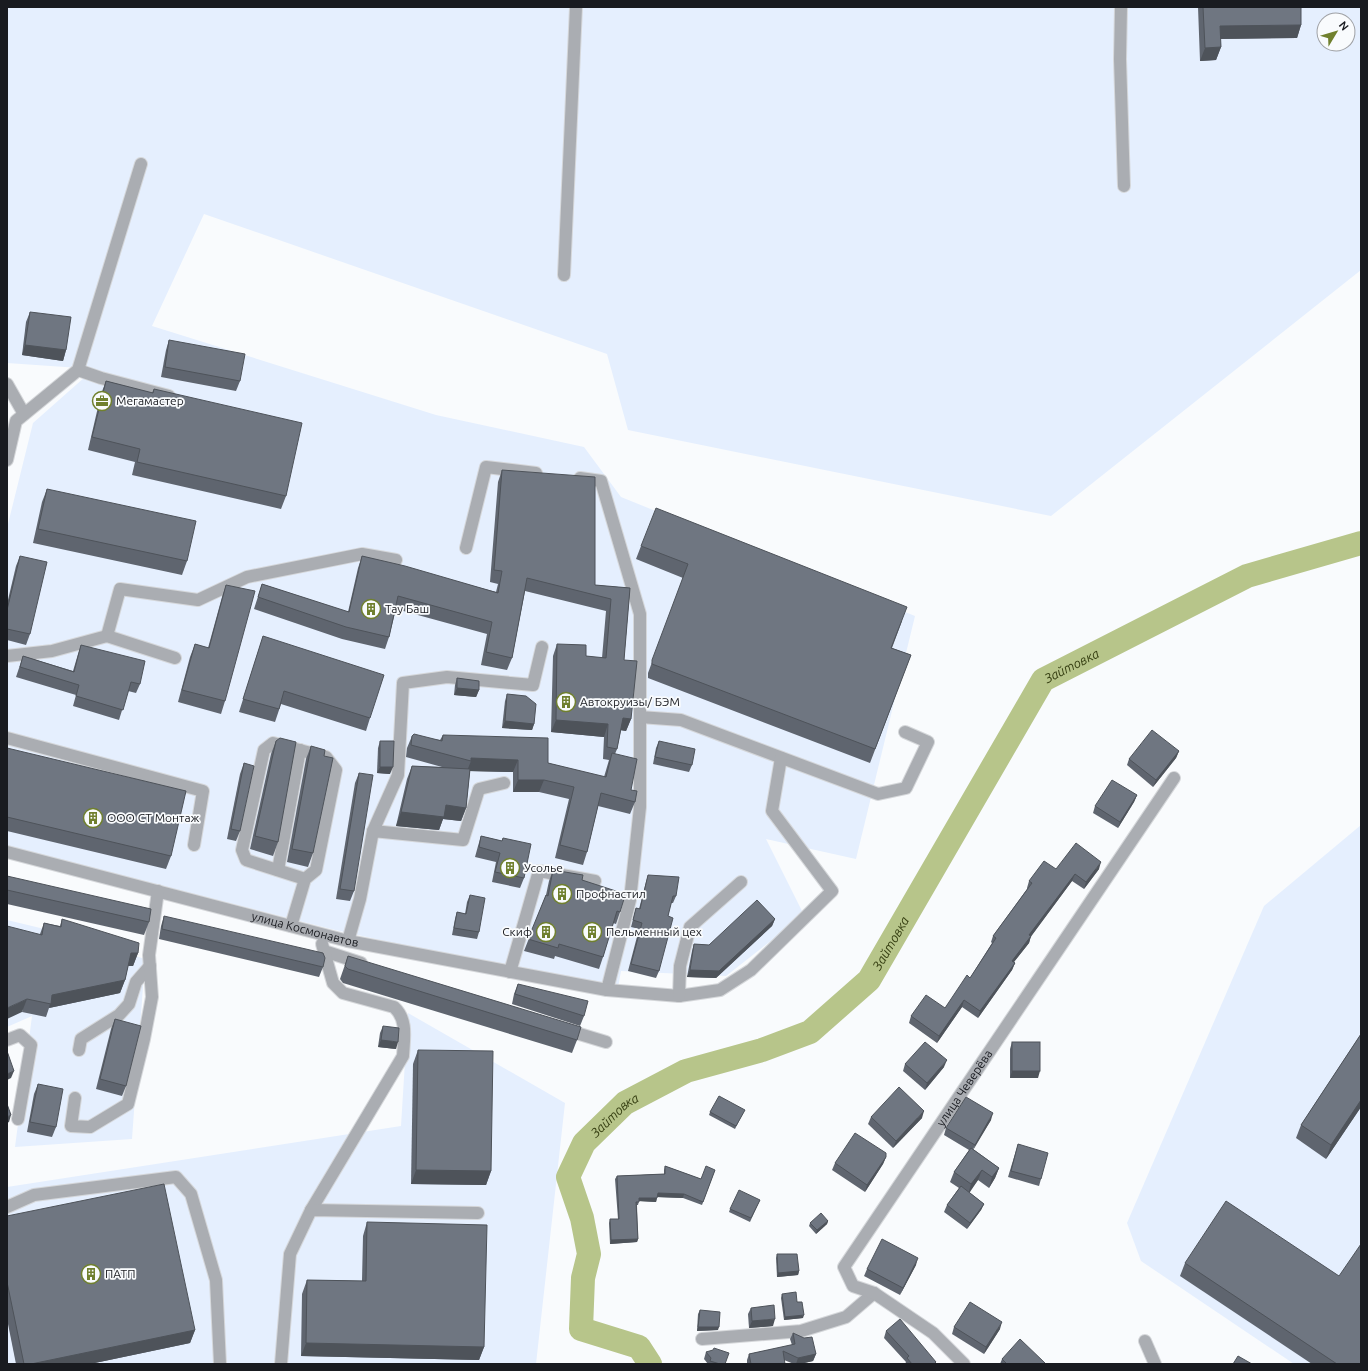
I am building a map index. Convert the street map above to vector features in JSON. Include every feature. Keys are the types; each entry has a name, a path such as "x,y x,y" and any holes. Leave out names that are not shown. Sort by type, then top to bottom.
{"street":[{"path":"564,275 576,7"},
{"path":"1121,7 1120,60 1124,186"},
{"path":"7,460 16,421 78,370 141,164"},
{"path":"78,370 101,378 178,398"},
{"path":"7,384 24,414"},
{"path":"466,548 486,467 547,474"},
{"path":"570,477 600,481 640,614 640,807 630,900 607,990"},
{"path":"106,636 120,589 198,600 247,577 255,575 362,554 396,560"},
{"path":"7,656 52,651 106,636 175,658"},
{"path":"348,941 360,899 373,831 398,775 403,683 447,677 533,685 542,647"},
{"path":"640,716 682,720 878,794 906,788 928,742 905,732"},
{"path":"7,738 203,791 194,845"},
{"path":"291,926 305,879 316,870 336,770 326,757 274,743 264,750 242,850 246,860 305,879"},
{"path":"278,870 300,750"},
{"name":"улица Космонавтов","path":"7,852 348,941 607,990 679,996 720,990 751,970 832,891 772,811 781,758"},
{"name":"улица Чеверёва","path":"964,1364 933,1333 874,1293 853,1286 844,1267 1174,778"},
{"path":"373,831 463,840 479,789 504,783"},
{"path":"510,972 539,871 596,881"},
{"path":"679,996 680,966 690,928 741,882"},
{"path":"75,1098 71,1126 90,1127 128,1104 144,1039 152,997 149,955 158,891"},
{"path":"281,1364 290,1254 311,1210 403,1056 405,1028 400,1013 394,1007 343,994 333,983 320,933"},
{"path":"324,950 376,968"},
{"path":"78,1050 80,1040 119,1015 129,1004 136,982 150,966"},
{"path":"554,1026 606,1042"},
{"path":"7,1040 20,1035 31,1046 18,1119"},
{"path":"7,1207 34,1195 176,1177 191,1194 216,1280 220,1364"},
{"path":"311,1210 478,1213"},
{"path":"702,1339 801,1331 846,1317 874,1293"},
{"path":"1145,1341 1155,1364"}],"shaded area":[{"path":"7,7 1361,7 1361,270 1051,516 628,430 607,354 204,214 152,326 436,415 584,447 621,497 915,616 856,859 766,839 804,915 726,976 621,971 617,993 331,929 7,846 7,528 33,423 94,369 7,363"},
{"path":"1361,825 1361,1364 1294,1364 1141,1261 1127,1223 1264,906"},
{"path":"7,920 57,932 145,959 132,1139 15,1147 32,1016 7,1027"},
{"path":"408,1013 565,1103 536,1364 7,1364 7,1187 401,1126"}],"building":[{"path":"1203,7 1301,7 1301,25 1220,26 1221,47 1205,48"},
{"path":"30,312 71,317 66,350 25,345"},
{"path":"169,340 245,354 240,381 165,367"},
{"path":"106,381 153,393 154,389 302,423 286,496 137,462 140,449 92,437"},
{"path":"502,470 595,477 595,585 630,588 624,660 637,661 631,719 623,718 617,749 607,747 608,724 556,720 557,644 586,645 586,656 606,658 611,599 527,578 512,658 486,652 492,622 398,596 389,637 346,627 258,597 262,584 349,612 362,556 405,566 498,593 502,571 494,570"},
{"path":"47,489 196,521 187,561 38,529"},
{"path":"656,508 907,607 891,648 911,655 875,749 652,664 652,660 688,564 641,546"},
{"path":"20,556 47,562 30,634 7,629 7,610"},
{"path":"226,585 255,591 225,701 182,690 195,644 209,648"},
{"path":"263,636 384,675 370,718 284,691 279,709 243,699"},
{"path":"81,645 145,661 140,684 131,682 123,710 76,696 79,685 20,667 23,656 74,672"},
{"path":"457,678 479,681 479,690 457,688"},
{"path":"507,694 526,696 536,704 534,724 505,721"},
{"path":"1152,730 1179,751 1156,780 1129,759"},
{"path":"414,734 442,741 443,735 548,738 548,763 606,777 612,753 637,759 631,790 637,791 635,802 601,793 587,852 560,845 574,787 544,780 518,780 518,760 471,758 471,761 411,745 412,736"},
{"path":"280,738 296,742 278,842 255,836 276,741"},
{"path":"380,741 394,741 393,767 380,767"},
{"path":"659,741 695,749 692,765 655,757"},
{"path":"311,746 325,750 324,756 333,758 313,853 292,849"},
{"name":"ООО СТ Монтаж","path":"7,748 186,791 171,856 7,817"},
{"path":"244,763 254,766 240,831 231,829"},
{"path":"412,766 470,769 466,808 446,805 444,817 401,812"},
{"path":"359,773 373,775 354,891 340,889"},
{"path":"1112,780 1137,795 1120,822 1095,806"},
{"path":"481,836 502,841 503,838 531,844 524,878 495,872 500,853 479,847"},
{"path":"1076,843 1101,862 1086,882 1075,874 1029,935 1031,936 1012,961 1015,963 980,1011 964,1000 939,1036 911,1016 926,995 945,1008 967,975 970,978 996,938 993,936 1032,883 1029,881 1044,861 1056,869"},
{"path":"553,870 583,875 582,880 622,893 621,899 624,899 620,912 617,911 603,957 559,944 558,948 528,939 546,895 548,896"},
{"path":"648,875 679,877 676,896 673,896 668,916 673,918 659,971 631,964 642,923 633,920 636,908 640,909"},
{"path":"7,876 151,909 149,922 7,890"},
{"path":"470,895 485,898 479,932 454,928 457,912 466,914"},
{"path":"757,900 775,919 719,971 690,970 694,944 709,945"},
{"path":"164,916 323,953 325,958 323,967 162,929"},
{"path":"62,919 139,943 138,953 131,953 125,980 52,995 51,1004 27,999 7,1008 7,926 42,935 44,923 61,927"},
{"path":"348,956 581,1027 577,1040 348,969 345,966"},
{"path":"518,984 588,1001 584,1016 515,994"},
{"path":"115,1019 141,1026 126,1086 100,1079"},
{"path":"383,1026 399,1028 398,1042 381,1040"},
{"path":"1361,1034 1361,1100 1331,1145 1301,1125"},
{"path":"925,1042 947,1060 927,1083 905,1064"},
{"path":"1012,1042 1040,1042 1040,1071 1012,1071"},
{"path":"418,1050 493,1051 491,1171 416,1170"},
{"path":"7,1051 14,1071 7,1074"},
{"path":"38,1084 63,1089 56,1127 30,1122"},
{"path":"899,1087 924,1111 896,1141 871,1117"},
{"path":"719,1096 745,1110 736,1126 710,1112"},
{"path":"966,1097 993,1113 975,1145 946,1128"},
{"path":"7,1104 11,1115 7,1117"},
{"path":"855,1133 886,1153 886,1157 867,1185 835,1163"},
{"path":"1018,1144 1048,1153 1041,1179 1011,1171"},
{"path":"971,1148 999,1168 992,1177 982,1170 971,1184 954,1172"},
{"path":"665,1166 701,1179 706,1166 715,1170 703,1202 684,1194 658,1193 657,1198 639,1198 639,1202 636,1202 638,1239 611,1240 610,1219 619,1219 617,1176 665,1174"},
{"name":"ПАТП","path":"164,1184 195,1330 31,1364 24,1364 7,1282 7,1216"},
{"path":"961,1186 984,1204 970,1223 947,1205"},
{"path":"739,1190 760,1200 751,1218 730,1209"},
{"path":"1226,1201 1339,1276 1361,1244 1361,1364 1337,1364 1185,1263"},
{"path":"821,1213 828,1221 817,1230 810,1223"},
{"path":"367,1222 487,1225 484,1347 306,1343 307,1280 366,1281"},
{"path":"882,1239 918,1258 903,1288 867,1269"},
{"path":"777,1254 797,1254 799,1271 778,1273"},
{"path":"796,1292 797,1302 802,1302 804,1315 785,1317 782,1294"},
{"path":"970,1302 1002,1322 986,1347 954,1327"},
{"path":"774,1305 775,1319 752,1321 751,1308"},
{"path":"700,1310 720,1312 719,1327 698,1327"},
{"path":"900,1319 936,1362 934,1364 912,1364 907,1358 909,1356 886,1331"},
{"path":"793,1333 804,1338 812,1337 816,1354 798,1358 783,1351 785,1364 751,1364 749,1354 795,1344"},
{"path":"1020,1339 1045,1363 1044,1364 1007,1364 1002,1359"},
{"path":"714,1348 729,1353 725,1364 710,1361 711,1358 706,1352 713,1350"},
{"path":"1238,1356 1252,1364 1233,1364"}],"waterway":[{"name":"Зайтовка","path":"650,1364 639,1347 581,1329 583,1278 589,1254 582,1218 568,1177 584,1143 625,1103 686,1071 762,1050 810,1032 869,980 1043,680 1247,576 1361,543"}],"place":[{"name":"Мегамастер","path":"102,401"},
{"name":"Тау Баш","path":"371,609"},
{"name":"Автокруизы/ БЭМ","path":"566,702"},
{"name":"ООО СТ Монтаж","path":"93,818"},
{"name":"Усолье","path":"510,868"},
{"name":"Профнастил","path":"562,894"},
{"name":"Скиф","path":"546,932"},
{"name":"Пельменный цех","path":"592,932"},
{"name":"ПАТП","path":"91,1274"}]}
